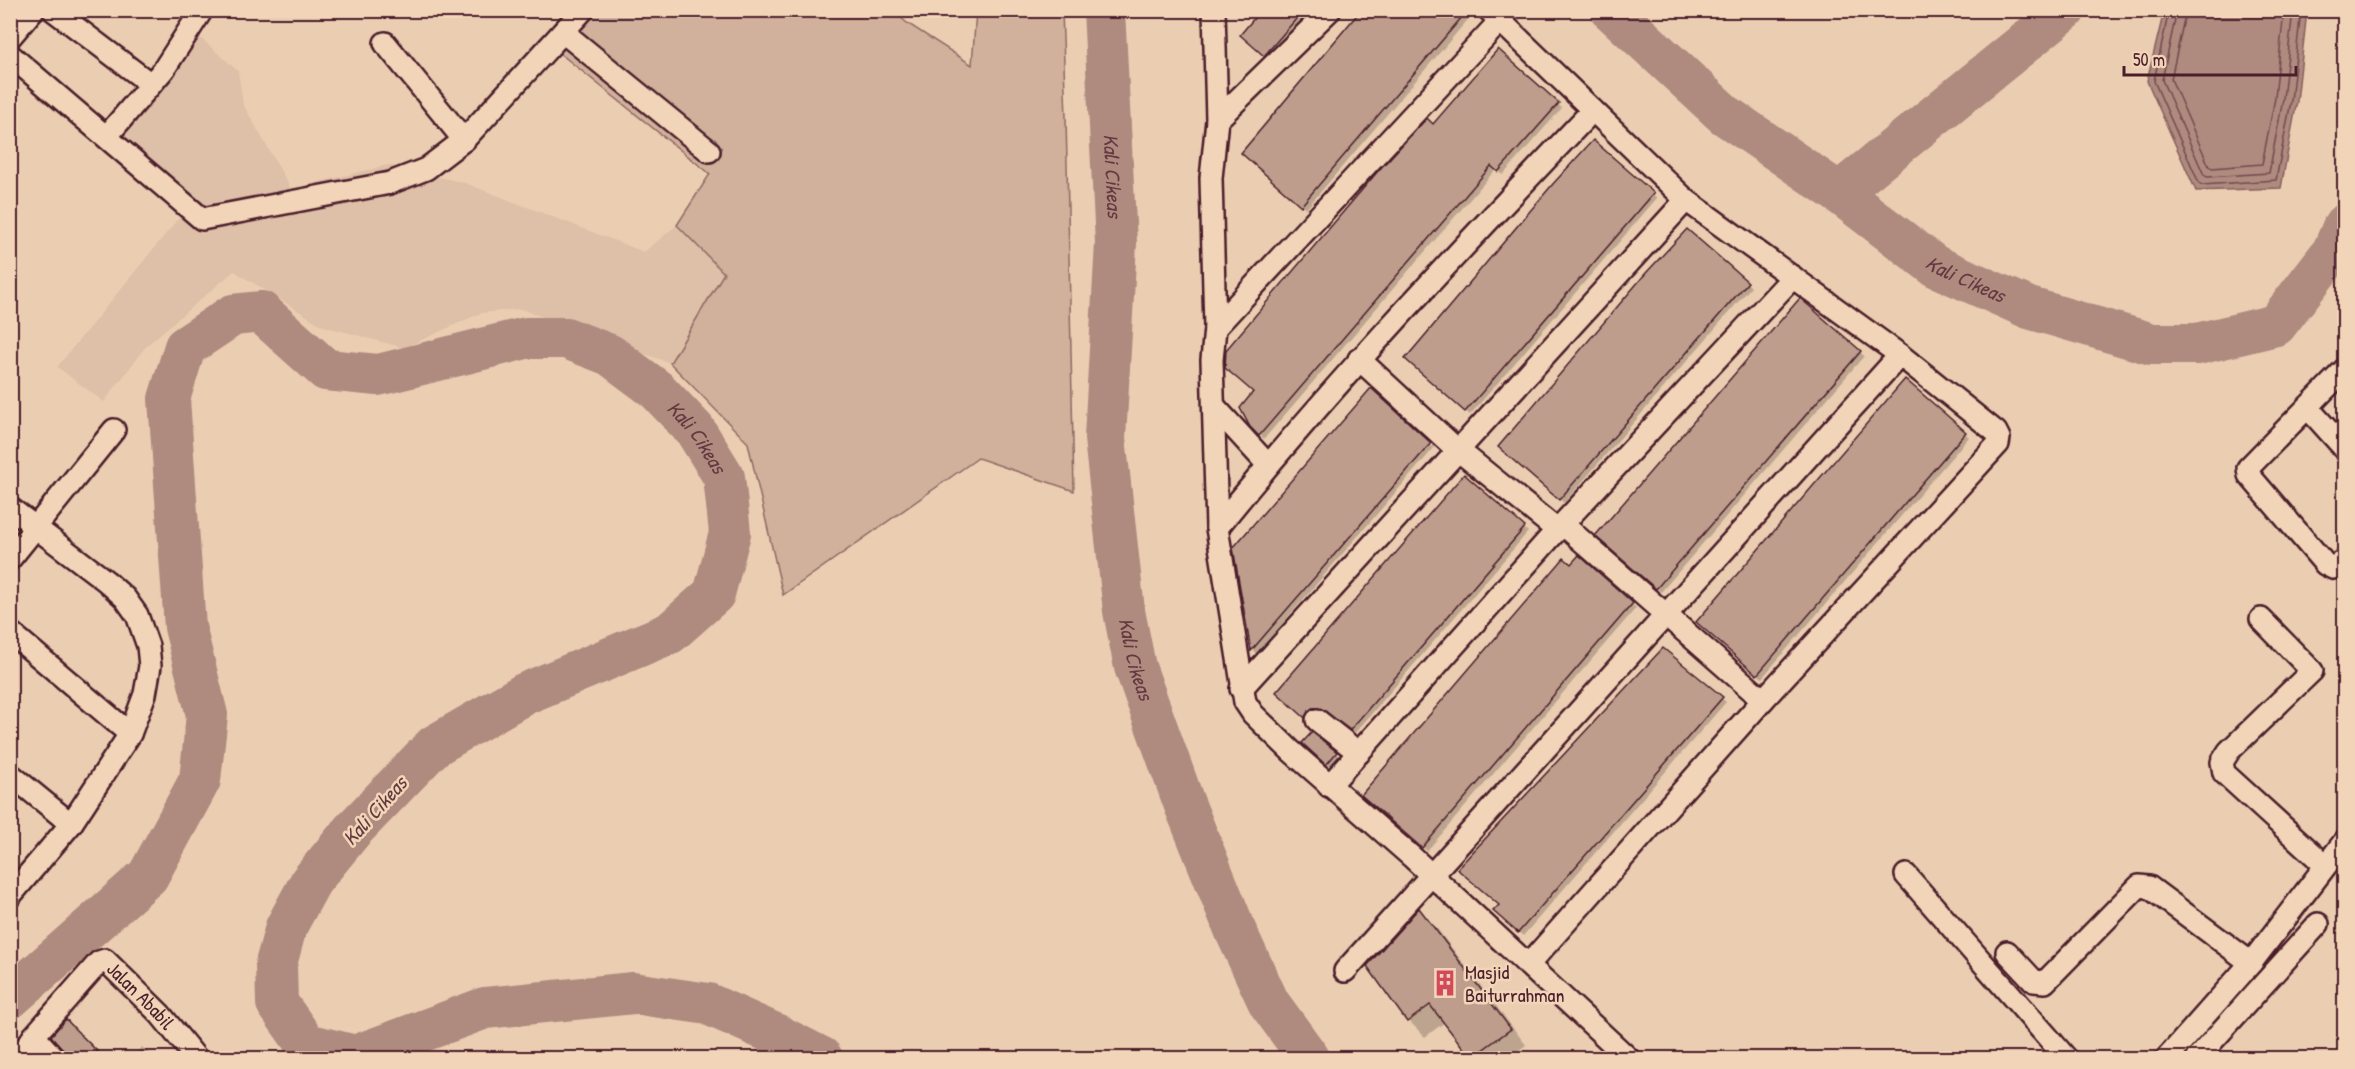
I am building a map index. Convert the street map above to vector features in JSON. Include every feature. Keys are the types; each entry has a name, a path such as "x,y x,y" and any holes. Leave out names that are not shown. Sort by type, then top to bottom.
{"street":[{"path":"10,37 33,10"},
{"path":"54,10 144,79"},
{"path":"107,136 165,69 202,10"},
{"path":"10,55 202,219 399,180 426,169 464,140 583,10"},
{"path":"1214,10 1217,120 1211,178 1215,328 1212,360 1217,528 1241,689 1245,702 1253,714 1329,786 1432,875 1628,1059"},
{"path":"1217,120 1330,10"},
{"path":"1215,328 1494,16 1686,200 1900,355 1996,432 1999,438 1998,444 1763,700 1529,964"},
{"path":"562,32 709,151"},
{"path":"385,43 464,140"},
{"path":"1217,528 1359,359 1454,255 1592,111"},
{"path":"1241,689 1686,200"},
{"path":"1329,786 1557,530 1793,277"},
{"path":"1345,971 1900,355"},
{"path":"1359,359 1458,450 1557,530"},
{"path":"2344,370 2248,468 2249,475 2325,564 2333,568 2344,560"},
{"path":"1214,406 1268,465"},
{"path":"2308,408 2344,448"},
{"path":"10,559 114,430"},
{"path":"10,508 125,598 137,615 148,646 150,666 145,694 130,734 71,824 10,896"},
{"path":"1557,530 1566,527 1763,700"},
{"path":"2261,619 2312,671 2229,751 2222,762 2224,773 2325,865"},
{"path":"10,632 130,734"},
{"path":"1317,720 1359,753"},
{"path":"10,774 71,824"},
{"path":"2167,1059 2251,963 2344,842"},
{"path":"1906,875 2066,1059"},
{"path":"2007,952 2034,981 2045,982 2139,886 2149,887 2251,963"},
{"path":"2197,1059 2318,924"},
{"name":"Jalan Ababil","path":"34,1036 99,962 105,960 160,1014 196,1059"},
{"path":"19,1059 34,1036 54,1059"}],"shaded area":[{"path":"761,10 765,14 769,10 892,10 907,23 972,65 976,11 1062,11 1066,117 1074,491 978,458 783,595 748,443 670,363 724,273 677,225 710,174 552,47 588,11"},
{"path":"187,26 238,71 243,104 291,189 388,165 465,183 644,252 677,225 724,273 670,363 521,309 481,313 404,348 323,326 234,271 147,345 104,402 57,367 191,203 100,126"}],"water":[{"path":"2164,11 2307,11 2297,101 2281,188 2196,191 2147,81"}],"building":[{"path":"1261,10 1304,10 1264,56 1240,35"},
{"path":"1361,10 1468,10 1301,206 1241,153"},
{"path":"1498,49 1559,103 1498,172 1491,166 1259,436 1250,427 1240,408 1253,392 1225,368 1226,350 1378,171 1427,118 1433,124"},
{"path":"1593,140 1654,193 1465,412 1405,359"},
{"path":"1687,229 1748,282 1559,500 1498,447 1646,273"},
{"path":"1800,298 1861,351 1656,589 1595,536"},
{"path":"1905,379 1966,432 1757,675 1696,622"},
{"path":"1371,388 1431,443 1251,651 1233,548"},
{"path":"1464,474 1525,527 1350,730 1319,708 1312,708 1305,718 1276,692"},
{"path":"1579,555 1633,603 1422,848 1361,795 1564,558 1571,564"},
{"path":"1663,648 1723,697 1518,933 1493,911 1499,905 1457,869"},
{"path":"1312,732 1337,752 1326,765 1302,743"},
{"name":"Masjid Baiturrahman","path":"1419,908 1511,1029 1471,1058 1430,1005 1407,1022 1367,966"},
{"path":"66,1019 105,1059 66,1059 64,1050 51,1036"}],"waterway":[{"name":"Kali Cikeas","path":"1104,10 1116,243 1105,438 1124,611 1135,667 1184,803 1236,932 1269,1003 1309,1058"},
{"name":"Kali Cikeas","path":"1611,10 1725,115 1839,193 1935,266 2029,308 2152,344 2197,344 2276,325 2333,251 2344,225"},
{"path":"1839,193 2065,10"},
{"name":"Kali Cikeas","path":"10,998 148,876 200,780 207,715 185,627 169,399 185,347 233,315 261,312 326,370 378,375 526,338 566,338 610,355 657,390 695,430 724,477 730,533 714,594 670,633 524,694 434,746 352,831 311,881 286,927 276,964 277,1003 306,1044 355,1056 485,1008 633,993 708,1004 822,1058"}],"place":[{"name":"Masjid Baiturrahman","path":"1445,983"}]}
